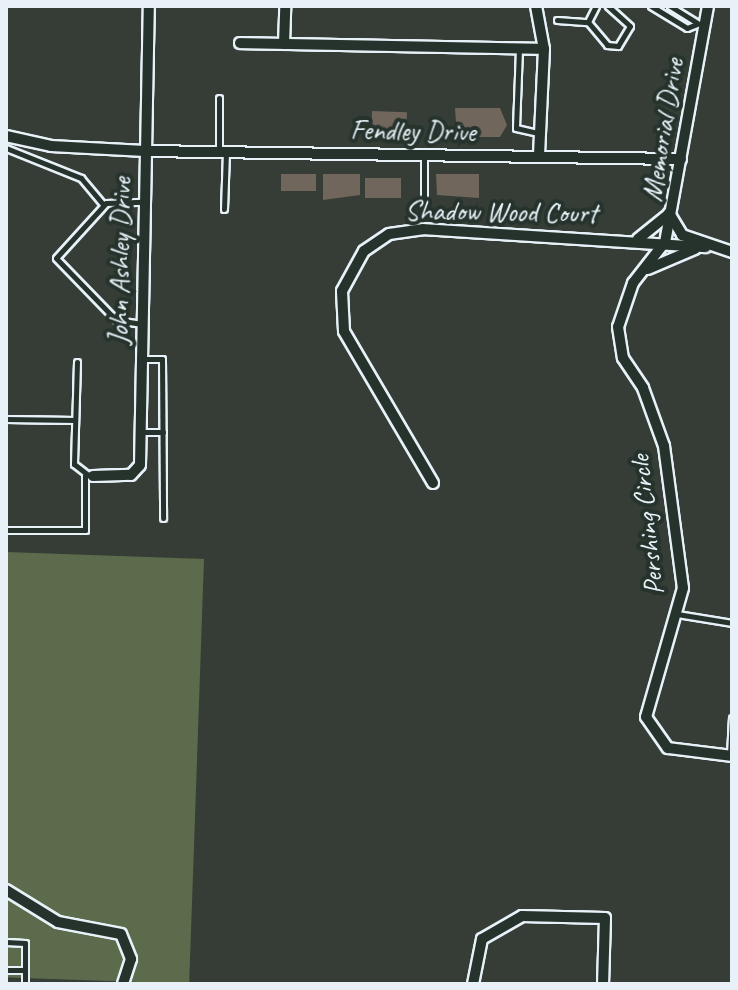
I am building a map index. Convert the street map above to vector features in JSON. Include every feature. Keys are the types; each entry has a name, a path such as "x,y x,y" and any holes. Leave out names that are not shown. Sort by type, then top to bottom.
{"street":[{"name":"John Ashley Drive","path":"89,475 134,473 141,432 149,6"},
{"path":"284,44 285,6"},
{"path":"536,6 544,49 539,157"},
{"name":"Memorial Drive","path":"708,6 701,26 681,159 669,213 682,235 705,247 732,252"},
{"path":"240,43 544,49"},
{"name":"Fendley Drive","path":"6,136 51,146 145,151 681,159"},
{"path":"638,239 669,213"},
{"path":"669,213 665,242 705,247"},
{"name":"Shadow Wood Court","path":"433,483 344,331 340,304 355,260 382,237 413,229 665,242"},
{"name":"Pershing Circle","path":"665,242 637,277 621,310 618,344 664,446 683,588 650,690 648,724 679,753 731,755"},
{"name":"Memorial Drive","path":"637,277 674,254 705,247"},
{"path":"6,890 58,922 121,934 131,959 123,984"},
{"path":"473,984 474,956 507,920 605,918 603,984"}],"lane":[{"path":"588,22 596,6"},
{"path":"557,20 588,22 607,45 626,40 630,26 608,6"},
{"path":"651,6 687,28 701,26"},
{"path":"670,6 701,26"},
{"path":"519,48 516,128 540,133"},
{"path":"219,98 224,209"},
{"path":"6,148 81,178 104,205"},
{"path":"424,155 424,208"},
{"path":"142,324 116,320 57,262 104,205 145,202"},
{"path":"142,359 162,359 163,518"},
{"path":"6,530 85,530 89,475 74,464 77,362"},
{"path":"6,419 75,420"},
{"path":"141,432 163,432"},
{"path":"677,614 732,623"},
{"path":"731,755 732,718"},
{"path":"6,942 25,943 25,984"},
{"path":"6,970 25,970"}],"green space":[{"path":"6,552 204,559 189,984 6,977"}],"building":[{"path":"455,108 500,108 507,125 500,137 457,137"},
{"path":"372,111 407,112 406,132 371,131"},
{"path":"281,174 316,174 316,191 281,191"},
{"path":"323,174 360,174 360,195 323,200"},
{"path":"436,174 479,174 479,198 437,195"},
{"path":"365,178 401,178 401,198 365,198"}]}
